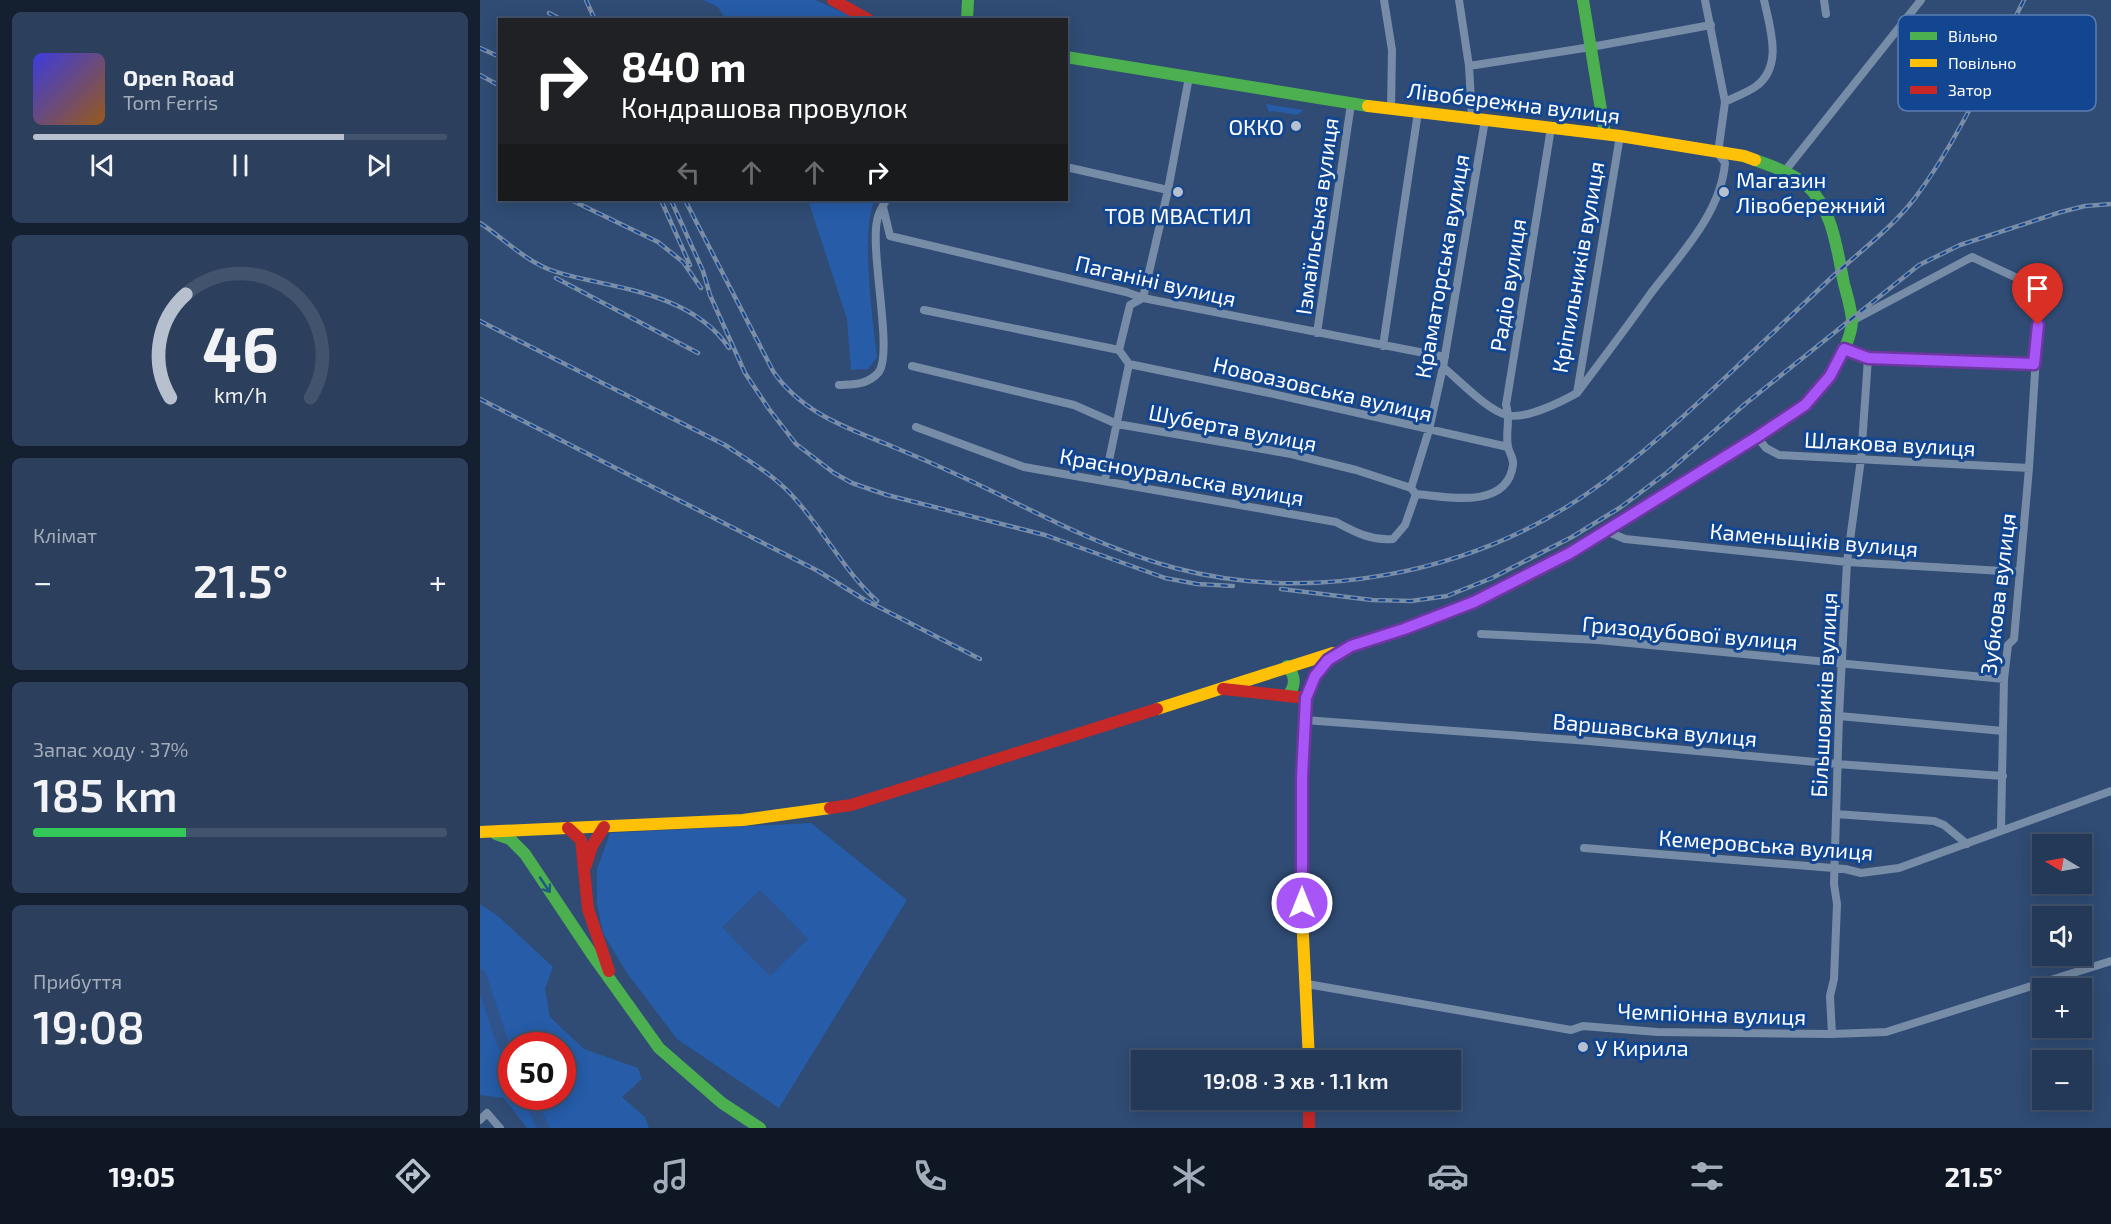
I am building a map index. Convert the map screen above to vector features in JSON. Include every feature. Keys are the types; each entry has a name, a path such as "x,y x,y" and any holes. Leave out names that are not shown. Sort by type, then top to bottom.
{"main road":[{"path":"833,0 865,18"},
{"path":"967,18 968,0"},
{"name":"Кріпильників вулиця","path":"1583,0 1605,134"},
{"name":"Лівобережна вулиця","path":"1068,57 1351,104 1605,134 1744,156 1785,171 1805,184 1821,202 1834,234 1852,321"},
{"path":"485,832 743,820 851,805 1404,629 1474,602 1570,553 1805,405 1830,376 1844,349 1852,321"},
{"path":"1309,1050 1302,913 1302,777 1306,698 1315,676 1328,660 1351,646"},
{"path":"1287,666 1294,672 1295,681 1293,690 1288,696"},
{"path":"1216,688 1306,698"},
{"path":"584,869 592,846 604,826"},
{"path":"568,828 580,840 588,909 613,983"},
{"path":"525,854 526,841 536,830"},
{"path":"485,832 510,839 525,854 659,1048 723,1103 760,1128"},
{"path":"1309,1110 1309,1128"}],"street":[{"path":"1384,0 1392,50 1391,109"},
{"name":"Краматорська вулиця","path":"1413,491 1445,357 1478,119 1459,0"},
{"path":"1577,393 1696,233 1718,197 1725,163 1718,153 1725,102 1705,0"},
{"path":"1725,102 1756,86 1768,70 1774,54 1764,0"},
{"path":"1824,0 1826,14"},
{"path":"1909,15 1921,0"},
{"path":"1469,66 1592,47 1711,25"},
{"path":"1785,171 1898,29"},
{"path":"1119,350 1130,305 1143,298 1168,190 1189,77"},
{"name":"Ізмаїльська вулиця","path":"1317,333 1351,104"},
{"path":"1383,346 1418,112"},
{"name":"Радіо вулиця","path":"1508,447 1509,416 1506,405 1551,128"},
{"name":"Кріпильників вулиця","path":"1509,416 1547,409 1577,393 1620,136"},
{"path":"1068,167 1168,190"},
{"path":"839,385 865,383 879,371 884,348 875,243 877,219 885,203"},
{"name":"Паганіні вулиця","path":"885,203 890,236 1143,298 1445,357"},
{"name":"Зубкова вулиця","path":"1852,321 1972,257 2030,284 2037,300 2038,325 2020,572 2014,639 2008,645 2004,679 2001,829"},
{"path":"924,310 1119,350 1129,364 1105,480"},
{"path":"1844,349 1868,358 2034,364"},
{"name":"Більшовиків вулиця","path":"1832,1034 1830,996 1834,979 1837,904 1834,884 1841,664 1847,562 1861,459 1868,358"},
{"name":"Новоазовська вулиця","path":"1129,364 1508,447"},
{"name":"Шуберта вулиця","path":"912,366 1074,405 1117,424 1291,454 1356,470 1413,491 1460,498 1483,496 1496,492 1508,481 1513,464 1508,447"},
{"path":"1443,367 1490,406 1509,416"},
{"name":"Красноуральска вулиця","path":"916,427 1024,466 1336,522 1359,534 1382,540 1393,539 1405,525 1413,491"},
{"name":"Шлакова вулиця","path":"1757,437 1766,448 1779,455 2029,468"},
{"name":"Каменьщіків вулиця","path":"1606,531 1625,539 1847,562 2020,572"},
{"name":"Гризодубової вулиця","path":"1481,634 1598,640 2004,679"},
{"path":"1839,716 2003,731"},
{"name":"Варшавська вулиця","path":"1304,720 1589,741 1837,764 2003,776"},
{"name":"Кемеровська вулиця","path":"1584,848 1835,868 1861,873 1899,868 2111,790"},
{"path":"1836,814 1934,821 1944,825 1967,844"},
{"name":"Чемпіонна вулиця","path":"1306,984 1571,1030 1583,1026 1657,1032 1832,1034 1886,1032 2111,961"},
{"path":"480,1120 487,1113 500,1128"}],"shaded area":[{"path":"703,0 815,0 856,18 724,18 718,7"},
{"path":"1266,104 1304,110 1297,115 1269,112"},
{"path":"808,201 875,201 868,231 868,253 877,357 868,369 851,370 847,319"},
{"path":"811,823 907,900 779,1108 677,1039 627,973 603,933 597,904 597,869 610,833"},
{"path":"760,890 808,939 770,976 722,927"},
{"path":"480,904 499,917 553,967 545,989 550,1017 566,1032 498,1032 498,1097 480,1095"},
{"path":"576,1041 584,1049 638,1068 642,1079 622,1097 645,1117 649,1128 527,1128 513,1110 576,1110"}],"waterway":[{"path":"480,975 499,1032"},
{"path":"535,1110 543,1128"}],"railway":[{"path":"586,0 594,18"},
{"path":"2016,15 2024,0"},
{"path":"549,13 558,18"},
{"path":"480,48 498,56"},
{"path":"480,75 498,85"},
{"path":"686,201 773,371 798,398 828,418 959,475 1084,535 1152,561 1227,578 1280,583 1334,582 1388,575 1440,562 1491,545 1540,522 1606,480 1688,412 1906,209 1931,175 1968,111"},
{"path":"573,201 658,242 683,262 701,288"},
{"path":"661,201 690,265"},
{"path":"671,201 745,373 796,444 834,473 852,483 887,495 1045,535 1165,578 1197,584 1233,586"},
{"path":"1281,589 1372,600 1411,601 1447,596 1492,578 1572,537 1621,507 1669,471 1745,404 1919,265 1960,245 2061,212 2085,206 2111,204"},
{"path":"480,223 521,254 548,269 647,294 684,309 716,332 729,348"},
{"path":"556,278 698,353"},
{"path":"480,321 725,445 763,470 797,501 855,578 877,601"},
{"path":"480,399 818,571 865,600 980,659"}],"traffic: fast":[{"path":"967,18 968,0"},
{"path":"1583,0 1605,134"},
{"path":"1068,57 1368,106"},
{"path":"1755,160 1792,176 1814,193 1828,217 1836,243 1851,311 1851,329 1839,359 1816,393"},
{"path":"1302,915 1302,777 1306,698 1315,676 1328,660 1351,646 1456,609"},
{"path":"1287,666 1294,681 1288,696"},
{"path":"496,834 510,839 525,854 591,953 659,1048 722,1103 760,1128"}],"traffic: slow":[{"path":"1368,106 1620,136 1744,156 1755,160"},
{"path":"1157,709 1333,653"},
{"path":"480,832 743,820 830,808"},
{"path":"1302,915 1309,1050"}],"traffic: jam":[{"path":"833,0 865,18"},
{"path":"1456,609 1521,580 1616,526 1764,434 1793,414 1816,393"},
{"path":"1223,689 1306,698"},
{"path":"830,808 851,805 1157,709"},
{"path":"586,865 592,846 604,827"},
{"path":"568,828 581,840 588,909 609,971"},
{"path":"1309,1110 1309,1128"}],"place":[{"name":"ОККО","path":"1296,126"},
{"name":"ТОВ МВАСТИЛ","path":"1178,192"},
{"name":"Магазин Лівобережний","path":"1724,192"},
{"name":"У Кирила","path":"1583,1047"}],"route":[{"path":"1302,903 1302,777 1306,698 1315,676 1328,660 1351,646 1404,629 1474,602 1570,553 1805,405 1819,392 1844,349 1868,358 2034,364 2038,325"}]}
